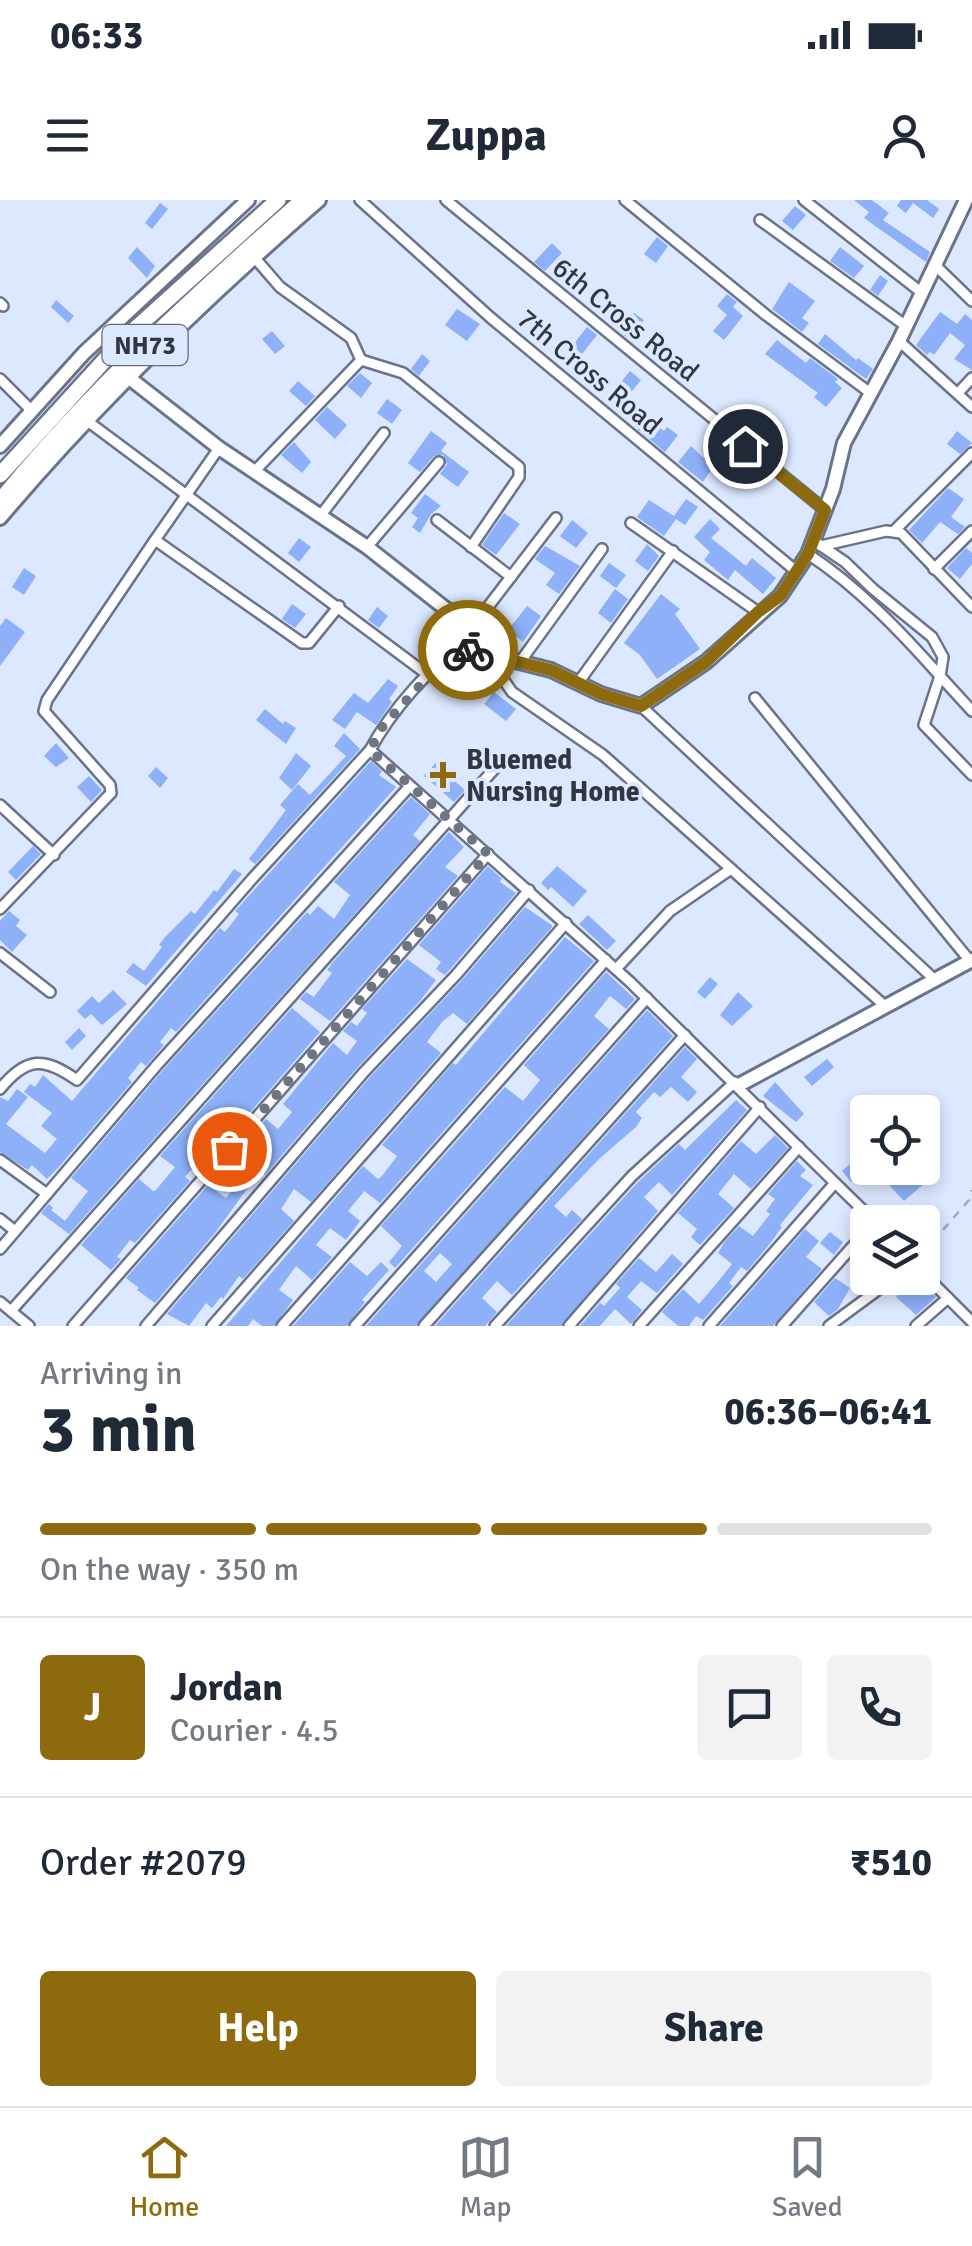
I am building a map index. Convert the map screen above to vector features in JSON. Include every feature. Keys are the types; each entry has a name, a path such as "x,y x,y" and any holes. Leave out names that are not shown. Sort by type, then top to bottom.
{"highway":[{"name":"NH73","path":"0,475 124,339 283,204 303,200"},
{"name":"NH73","path":"0,501 283,204"},
{"path":"2,444 18,454"}],"street":[{"path":"2,444 134,304 248,200"},
{"path":"0,518 82,416 319,200"},
{"name":"7th Cross Road","path":"360,200 491,318 796,571"},
{"name":"6th Cross Road","path":"446,200 825,510"},
{"path":"625,200 766,315 869,392"},
{"path":"804,200 922,293"},
{"path":"641,706 706,662 780,596 814,547 844,443 899,341 966,200"},
{"path":"760,220 906,326"},
{"path":"254,257 280,287 350,338 361,360 403,372 519,467 518,478 472,547"},
{"path":"935,264 972,302"},
{"path":"899,341 972,407"},
{"path":"254,472 361,360"},
{"path":"128,377 219,448 367,547 493,646 512,692 603,755 885,1006"},
{"path":"0,378 31,410"},
{"path":"958,393 972,378"},
{"path":"82,416 428,675"},
{"path":"321,514 384,433"},
{"path":"0,910 111,793 110,785 48,718 44,710 47,700 219,448"},
{"path":"814,547 894,530 972,454"},
{"path":"367,547 439,462"},
{"path":"471,630 556,518"},
{"path":"437,520 511,577"},
{"path":"631,523 758,612"},
{"path":"894,530 972,606"},
{"path":"934,569 972,531"},
{"path":"156,540 302,643 309,643 339,606"},
{"path":"814,547 912,644 972,711"},
{"path":"814,547 846,562 932,637 943,657 924,725 972,776"},
{"path":"520,662 602,548"},
{"path":"578,682 673,552"},
{"path":"0,1089 10,1077 41,1061 55,1064 77,1080 370,750 383,726 428,675 444,659 469,649 551,670 601,694 641,706 934,980"},
{"path":"494,1326 632,1176 737,1084 971,960 755,698"},
{"path":"370,750 647,998 857,1205"},
{"path":"11,1311 504,758"},
{"path":"0,1248 157,1065 410,786"},
{"path":"0,805 54,855"},
{"path":"73,1326 488,854"},
{"path":"616,970 670,911 731,869"},
{"path":"146,1326 364,1072 530,890"},
{"path":"212,1326 566,923"},
{"path":"0,954 50,992"},
{"path":"282,1326 606,960"},
{"path":"354,1326 647,998"},
{"path":"424,1326 685,1035"},
{"path":"569,1326 760,1107"},
{"path":"639,1326 800,1147"},
{"path":"0,1160 47,1194"},
{"path":"710,1326 835,1182"},
{"path":"0,1219 15,1231"},
{"path":"782,1326 850,1249"},
{"path":"940,1290 972,1322"},
{"path":"829,1326 871,1295"},
{"path":"916,1326 948,1298"},
{"path":"0,1302 29,1326"}],"path":[{"path":"940,1233 969,1200 972,1190"}],"building":[{"path":"854,200 872,200 889,213 883,220 930,252 926,262 864,218 869,212"},
{"path":"901,200 927,200 939,209 933,218 913,203 906,213 897,206"},
{"path":"160,203 168,209 152,229 145,223"},
{"path":"795,206 806,215 793,230 782,221"},
{"path":"657,237 668,246 656,263 644,254"},
{"path":"552,243 562,253 545,271 534,262"},
{"path":"137,247 155,266 147,278 128,258"},
{"path":"840,247 864,266 854,278 830,261"},
{"path":"880,275 888,281 878,296 870,290"},
{"path":"789,282 815,301 802,318 809,323 802,332 772,309"},
{"path":"727,294 737,302 733,307 743,316 724,340 713,331 727,315 717,306"},
{"path":"56,300 74,316 68,323 51,307"},
{"path":"457,309 480,324 467,341 445,325"},
{"path":"940,312 957,324 965,314 972,320 972,370 954,359 965,345 950,333 934,355 927,355 916,345"},
{"path":"634,313 644,320 630,340 620,332"},
{"path":"587,327 597,335 582,354 572,346"},
{"path":"272,331 285,346 275,354 262,339"},
{"path":"825,334 873,369 866,379 818,344"},
{"path":"777,340 806,363 810,358 838,379 835,382 842,388 826,407 814,397 818,393 765,354"},
{"path":"422,354 430,361 419,376 411,369"},
{"path":"630,371 641,380 624,401 613,392"},
{"path":"360,373 372,383 361,398 347,386"},
{"path":"298,381 315,396 306,406 289,391"},
{"path":"387,399 402,410 392,424 377,413"},
{"path":"327,407 347,425 335,439 315,420"},
{"path":"644,415 664,431 667,427 678,435 665,452 635,427"},
{"path":"431,431 447,443 441,451 469,472 458,487 440,474 447,464 443,455 434,456 420,472 408,463"},
{"path":"957,431 972,443 960,454 947,444"},
{"path":"294,442 311,462 302,473 281,455"},
{"path":"691,446 713,467 703,482 678,462"},
{"path":"948,488 964,499 951,517 965,527 958,534 940,522 922,543 909,530"},
{"path":"425,494 441,506 420,533 412,527 418,518 411,513"},
{"path":"686,499 698,507 685,525 676,519 664,536 637,517 649,500 674,516"},
{"path":"504,513 520,524 496,555 482,545"},
{"path":"710,519 720,529 711,538 746,566 752,558 776,578 763,594 735,570 728,580 704,560 710,552 694,537"},
{"path":"572,520 588,533 576,548 560,536"},
{"path":"299,538 311,547 299,562 288,553"},
{"path":"647,544 659,556 648,571 635,561"},
{"path":"545,546 580,566 559,594 546,585 555,573 535,559"},
{"path":"966,548 972,553 972,564 960,579 947,568"},
{"path":"609,563 626,575 616,588 600,576"},
{"path":"24,568 36,576 24,595 12,587"},
{"path":"615,589 628,599 611,623 598,613"},
{"path":"661,594 680,609 675,614 700,649 657,679 640,655 624,643"},
{"path":"292,604 306,614 295,628 282,619"},
{"path":"527,606 541,616 523,642 508,630"},
{"path":"377,607 388,616 379,628 368,620"},
{"path":"6,618 25,632 0,666 0,626"},
{"path":"388,679 398,686 376,725 357,712 345,729 332,720 354,693 368,703"},
{"path":"494,692 516,709 506,721 484,704"},
{"path":"265,709 283,724 285,721 296,728 286,744 256,720"},
{"path":"344,733 360,749 255,864 249,859 286,810 280,805 298,784 310,795 346,756 334,746"},
{"path":"56,743 69,758 56,767 44,756"},
{"path":"296,753 311,766 292,790 279,778"},
{"path":"440,758 454,771 450,777 465,790 454,802 424,776"},
{"path":"371,761 382,771 379,775 396,787 176,1032 171,1028 160,1042 164,1045 146,1066 141,1062 128,1078 132,1082 58,1168 47,1179 32,1165 28,1170 0,1152 0,1097 8,1101 17,1089 28,1097 6,1124 45,1153 57,1139 41,1126 52,1113 24,1092 30,1084 35,1087 43,1075 72,1101 220,928 225,932 239,914 235,911"},
{"path":"156,767 168,778 160,788 148,776"},
{"path":"89,776 102,790 91,802 77,787"},
{"path":"411,797 430,814 413,835 420,841 69,1234 41,1213 49,1204 65,1221 88,1191 71,1178 307,912 310,915 318,906 334,919 350,895 334,882"},
{"path":"449,832 464,847 445,867 458,876 330,1021 300,999 306,992 314,997 332,973 327,970 333,962"},
{"path":"33,846 41,854 16,880 8,872"},
{"path":"488,866 502,879 500,882 516,893 445,975 436,969 441,962 419,945"},
{"path":"557,866 587,891 573,907 541,883"},
{"path":"234,869 242,874 146,986 126,972 133,963 144,971 165,937 191,911 195,914"},
{"path":"525,907 553,926 467,1024 453,1013 442,1022 427,1042 441,1053 311,1202 294,1189 281,1209 294,1221 243,1279 239,1276 223,1299 212,1308 206,1303 189,1326 167,1314 370,1077"},
{"path":"9,911 20,920 16,926 27,935 12,952 0,940 0,921"},
{"path":"588,915 616,941 607,950 579,924"},
{"path":"565,937 594,961 380,1203 364,1191 348,1211 360,1221 346,1240 330,1228 316,1245 332,1257 312,1280 296,1266 279,1290 293,1300 274,1326 262,1326 253,1319 248,1326 226,1326 363,1166 378,1179 382,1176 397,1156 382,1145"},
{"path":"407,959 436,980 420,1001 265,1175 260,1171 215,1233 155,1303 137,1290 126,1278 208,1185 226,1198 251,1166 238,1156 248,1144 245,1142 266,1119 278,1129 292,1112 283,1104 333,1043 347,1055 357,1041 343,1031 351,1022 357,1026 367,1013 362,1009"},
{"path":"606,972 635,999 626,1009 610,996 594,1016 609,1029 395,1268 389,1262 402,1246 381,1226 505,1087 523,1101 540,1080 524,1065"},
{"path":"710,977 718,984 705,999 697,992"},
{"path":"113,990 127,1004 102,1025 91,1014 85,1019 77,1011 92,996 99,1003"},
{"path":"738,992 753,1006 732,1026 720,1015"},
{"path":"292,1008 320,1032 245,1118 237,1112 220,1133 210,1126 196,1142 207,1152 185,1177 190,1181 135,1243 130,1240 111,1270 81,1245 139,1179 156,1190 175,1167 160,1156"},
{"path":"647,1010 673,1036 416,1326 366,1326","holes":["440,1253 452,1264 436,1282 424,1271"]},
{"path":"79,1028 86,1036 72,1050 65,1042"},
{"path":"685,1047 697,1059 681,1077 697,1092 688,1102 671,1087 660,1097 654,1092 636,1112 642,1118 636,1127 554,1206 566,1217 572,1210 582,1219 512,1295 497,1281 482,1298 497,1312 485,1326 435,1326"},
{"path":"827,1059 834,1067 812,1086 804,1077"},
{"path":"775,1082 804,1114 796,1122 763,1096"},
{"path":"736,1100 747,1110 672,1195 659,1182 644,1197 658,1211 561,1326 506,1326 638,1182 679,1144 685,1150"},
{"path":"775,1135 788,1148 751,1189 734,1174 718,1194 734,1208 700,1245 691,1237 697,1229 678,1213 741,1141 756,1154"},
{"path":"797,1161 806,1170 800,1176 813,1185 747,1271 741,1267 729,1283 733,1286 703,1320 696,1316 689,1326 678,1326 662,1312 683,1289 699,1304 732,1264 718,1253 725,1241 739,1226 753,1236 770,1214 766,1211 775,1199 768,1194"},
{"path":"850,1164 850,1181 842,1171"},
{"path":"889,1185 923,1185 904,1201"},
{"path":"805,1229 819,1241 806,1257 822,1269 773,1326 720,1326"},
{"path":"830,1232 843,1242 834,1255 820,1243"},
{"path":"672,1254 683,1264 657,1293 641,1281 627,1297 642,1310 631,1324 615,1309 600,1326 580,1326 620,1288 616,1284 639,1258 656,1272"},
{"path":"350,1262 367,1276 381,1262 389,1270 362,1300 365,1302 347,1326 293,1326"},
{"path":"835,1278 850,1288 829,1316 814,1302"},
{"path":"934,1295 936,1297 916,1315 896,1297"}],"way so far":[{"path":"229,1149 488,854 370,750 383,726 444,659 468,650"}],"place":[{"name":"Bluemed Nursing Home","path":"443,775"}],"route":[{"path":"468,650 551,670 601,694 641,706 706,662 780,596 808,554 825,510 745,446"}]}
